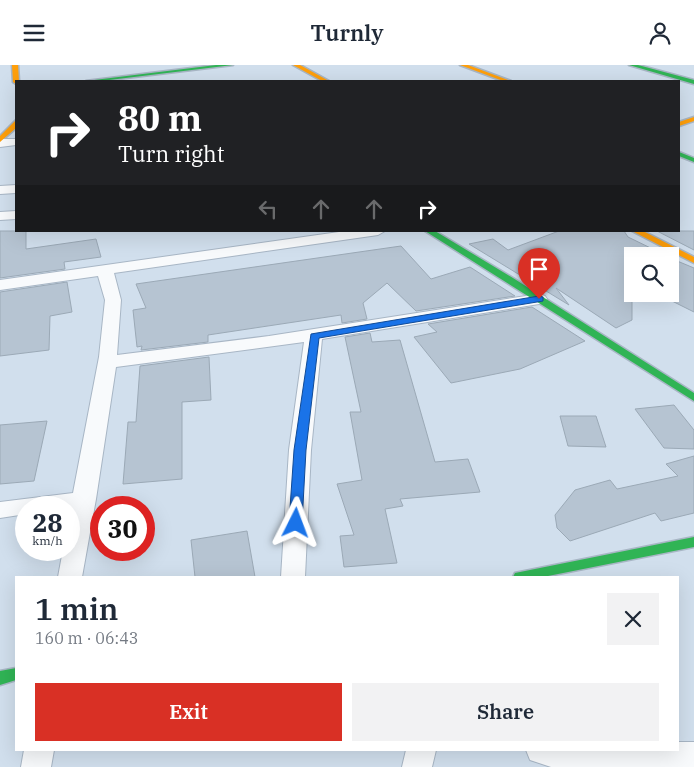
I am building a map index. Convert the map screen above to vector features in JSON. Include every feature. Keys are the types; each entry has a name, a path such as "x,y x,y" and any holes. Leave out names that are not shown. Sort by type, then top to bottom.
{"street":[{"path":"14,87 15,65"},
{"path":"154,65 177,80"},
{"path":"99,80 230,65"},
{"path":"296,65 324,80"},
{"path":"632,65 694,82"},
{"path":"458,67 484,80"},
{"path":"458,67 504,80"},
{"path":"680,125 694,119"},
{"path":"0,141 15,125"},
{"path":"0,141 15,142"},
{"path":"680,144 694,150"},
{"path":"680,154 694,160"},
{"path":"0,190 15,189"},
{"path":"0,216 15,215"},
{"path":"0,285 371,232"},
{"path":"431,232 694,398"},
{"path":"638,232 694,260"},
{"path":"70,576 85,499 107,362 113,300 105,271"},
{"path":"107,362 194,353 314,336 539,299"},
{"path":"293,576 300,450 314,336"},
{"path":"0,510 85,499"},
{"path":"525,576 694,542"},
{"path":"0,678 15,674"},
{"path":"36,767 39,751"},
{"path":"417,767 422,751"},
{"path":"545,751 557,755 694,756"}],"building":[{"path":"0,231 26,232 26,249 96,239 101,257 64,262 65,269 0,278"},
{"path":"694,231 694,250 659,232"},
{"path":"556,232 625,232 628,237 649,247 624,247 624,302 632,302 632,320 616,328 556,288 569,305 469,244 493,239 508,250"},
{"path":"401,246 431,279 470,267 515,296 416,311 387,283 363,303 367,319 342,323 341,315 208,335 208,342 141,350 142,346 137,347 133,310 146,308 136,284"},
{"path":"679,262 694,268 694,312 674,302 679,302"},
{"path":"67,282 72,312 50,316 49,350 0,356 0,292"},
{"path":"532,307 585,341 520,369 451,383 414,337 437,332 428,324"},
{"path":"370,333 372,342 400,340 435,462 468,459 480,492 400,499 403,506 385,509 397,563 344,567 340,536 354,535 337,484 362,480 350,412 361,412 345,337"},
{"path":"209,357 211,400 182,402 182,479 123,484 128,422 136,422 140,366"},
{"path":"674,405 694,430 694,449 664,448 635,409"},
{"path":"560,416 596,416 606,447 568,446"},
{"path":"47,421 34,481 0,484 0,425"},
{"path":"694,456 694,513 661,521 655,513 570,541 557,528 555,515 575,490 610,480 617,489 678,476 666,464"},
{"path":"247,531 255,576 195,576 191,540"}],"traffic: fast":[{"path":"98,80 230,65"},
{"path":"632,65 694,82"},
{"path":"680,154 694,160"},
{"path":"431,232 510,280 694,398"},
{"path":"525,576 694,542"},
{"path":"0,678 15,674"}],"traffic: slow":[{"path":"15,65 16,80"},
{"path":"296,65 324,80"},
{"path":"463,65 505,80"},
{"path":"680,124 694,119"},
{"path":"0,140 15,126"},
{"path":"638,232 694,260"}],"route":[{"path":"296,523 300,450 314,336 539,299"}]}
